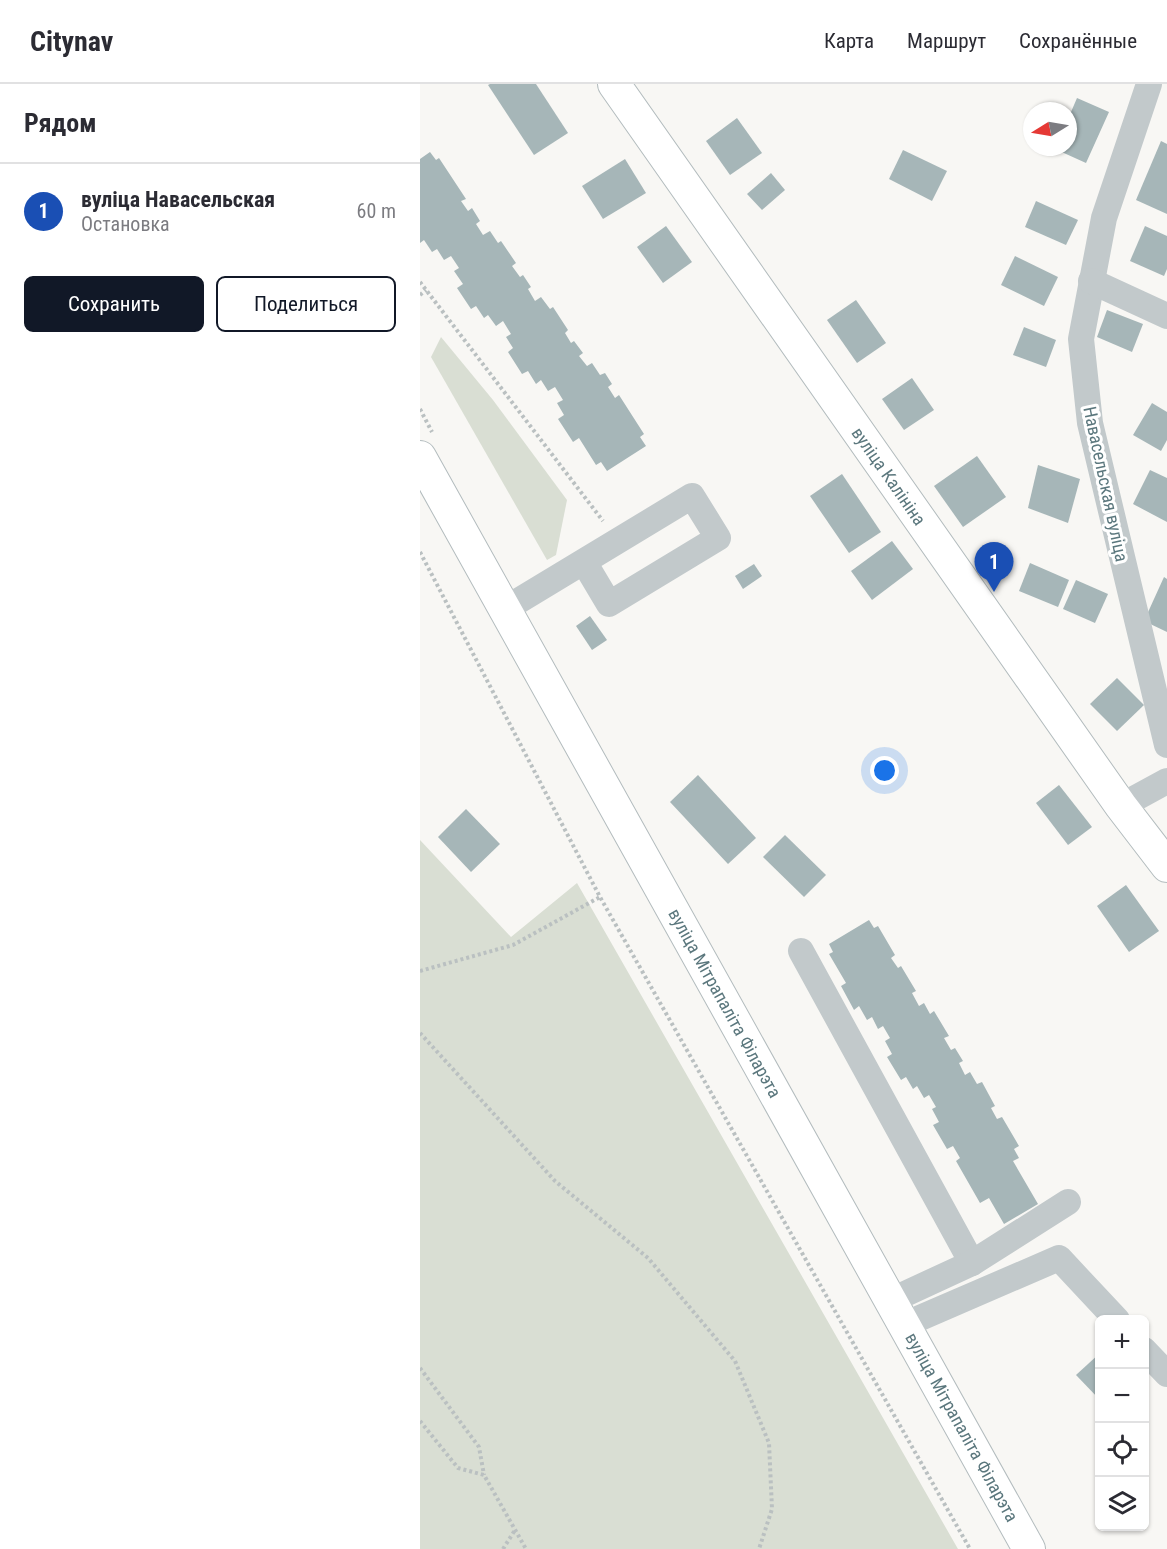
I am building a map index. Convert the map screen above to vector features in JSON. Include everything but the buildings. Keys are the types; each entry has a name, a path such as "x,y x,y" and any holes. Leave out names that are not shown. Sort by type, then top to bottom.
{"main road":[{"name":"вуліца Калініна","path":"614,84 1122,806 1167,866"},
{"name":"вуліца Мітрапаліта Філарэта","path":"420,457 1029,1549"}],"street":[{"name":"Навасельская вуліца","path":"1149,84 1104,218 1080,339 1090,423 1167,745"},
{"path":"1092,281 1167,316"},
{"path":"505,609 692,496 718,538 609,604 584,562"},
{"path":"1122,806 1167,781"},
{"path":"801,951 972,1263"},
{"path":"899,1313 1068,1202"},
{"path":"899,1313 920,1318 1059,1258 1112,1315"},
{"path":"1149,1355 1167,1374"}],"path":[{"path":"420,282 618,541"},
{"path":"420,295 426,290"},
{"path":"420,552 600,897 969,1549"},
{"path":"420,971 513,945 600,897"},
{"path":"420,1033 555,1181 648,1258 735,1361 769,1443 772,1509 759,1549"},
{"path":"420,1368 479,1447 484,1475 526,1549"},
{"path":"420,1420 458,1468 484,1475"},
{"path":"503,1549 515,1530"}],"shaded area":[{"path":"441,337 493,400 567,500 556,555 547,560 431,357"},
{"path":"420,840 511,937 577,883 958,1549 420,1549"}],"place":[{"name":"вуліца Навасельская","path":"994,592"}]}
